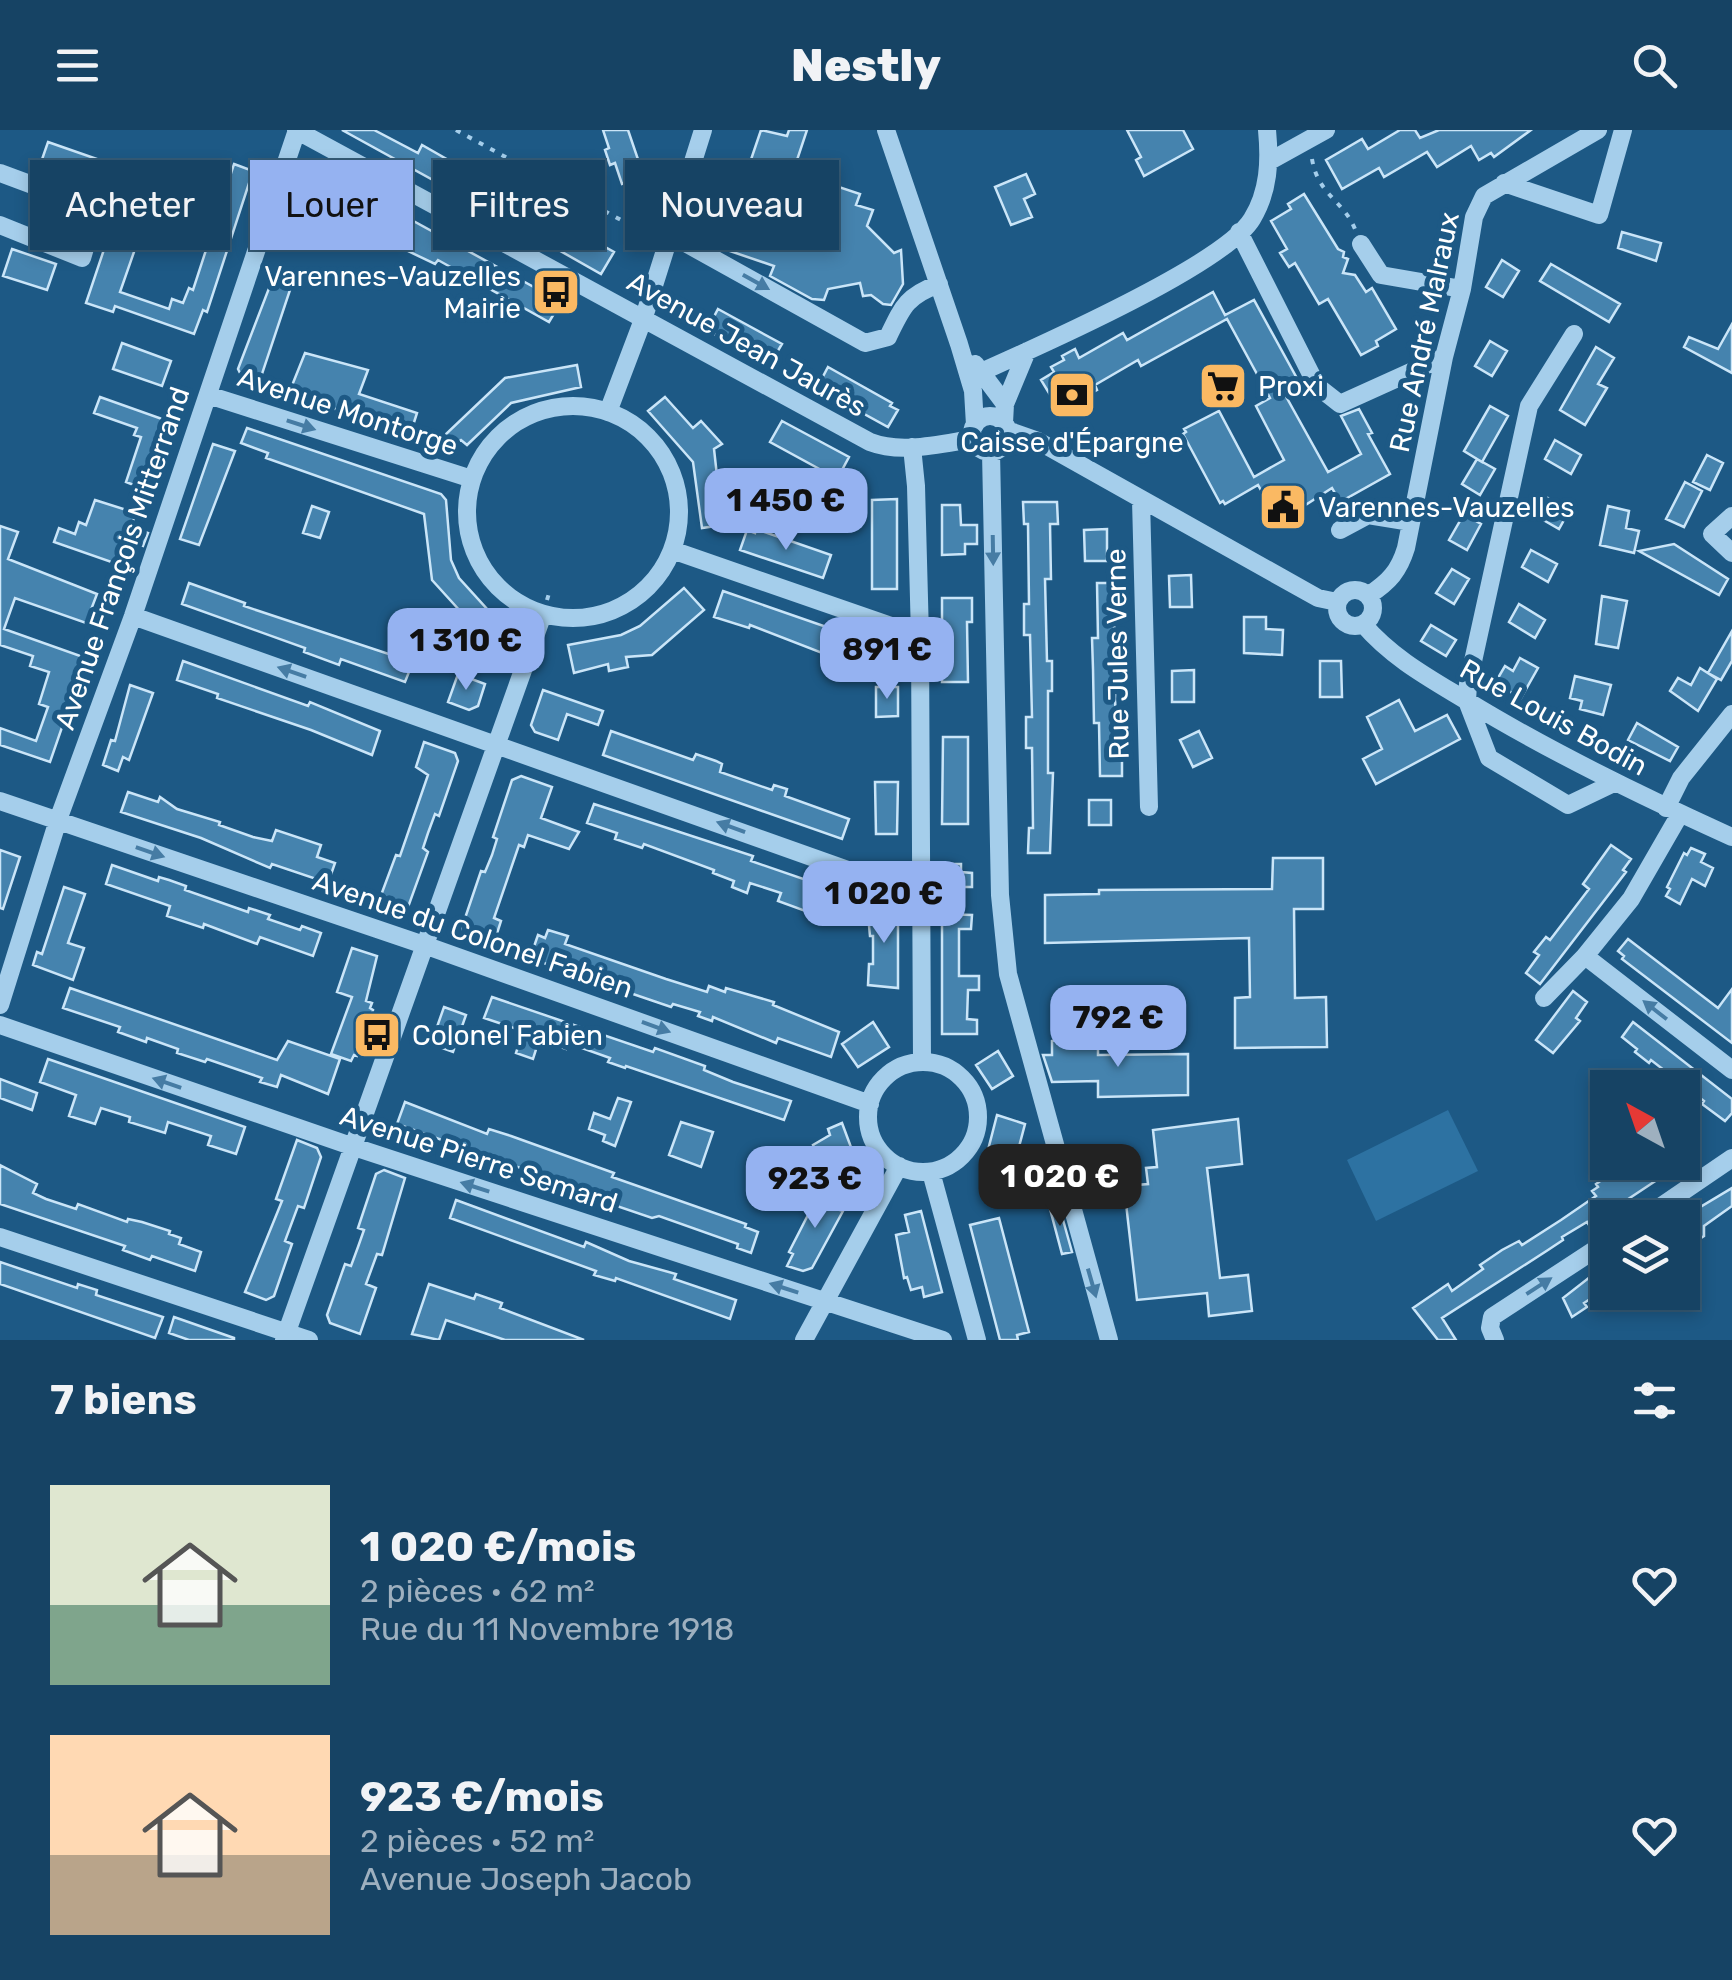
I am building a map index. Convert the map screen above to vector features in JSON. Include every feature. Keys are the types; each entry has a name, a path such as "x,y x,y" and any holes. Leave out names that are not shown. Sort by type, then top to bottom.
{"street":[{"name":"Avenue Jean Jaurès","path":"297,130 870,442 882,447 912,447 973,432"},
{"name":"Avenue François Mitterrand","path":"0,1005 58,820 133,616 297,130"},
{"path":"693,160 702,130"},
{"path":"886,130 960,344 973,391 973,432 979,449 991,452 1002,448 1005,419 1027,351"},
{"path":"980,372 1188,270 1226,245 1251,220 1265,186 1270,161 1267,130"},
{"name":"Rue André Malraux","path":"1369,595 1400,568 1474,218 1484,196 1598,130"},
{"path":"1504,183 1599,215 1623,130"},
{"path":"1270,161 1317,135"},
{"path":"0,173 98,209 82,258 0,226"},
{"path":"1239,232 1317,386 1340,404 1444,357"},
{"path":"1361,244 1381,275 1462,289"},
{"path":"608,412 666,250"},
{"path":"698,250 865,343 888,338 906,301 939,284"},
{"path":"1574,334 1529,406 1467,702 1489,758 1568,805 1614,783"},
{"path":"960,344 1005,419"},
{"name":"Avenue Montorge","path":"208,395 472,479"},
{"path":"574,406 608,412 640,430 668,464 678,494 679,525 672,550 656,580 635,600 609,613 581,619 543,614 519,605 491,581 473,550 466,515 472,479 487,450 511,426 541,411 574,406"},
{"path":"973,432 989,416 1005,419 1318,598 1338,602"},
{"path":"912,447 920,636 922,1062"},
{"path":"991,452 1000,895 1008,974 1108,1340"},
{"name":"Rue Jules Verne","path":"1141,500 1148,807"},
{"path":"1340,530 1368,515 1411,522"},
{"path":"1732,516 1712,534 1732,552"},
{"path":"672,550 920,636"},
{"path":"1348,590 1369,595 1373,611 1363,624 1352,626 1341,620 1338,602 1348,590"},
{"path":"286,1336 543,614"},
{"path":"133,616 922,896"},
{"name":"Rue Louis Bodin","path":"1363,624 1398,660 1467,702 1614,783 1732,837"},
{"path":"1544,998 1632,899 1673,811 1681,778 1732,714"},
{"name":"Avenue du Colonel Fabien","path":"0,801 427,946 870,1104"},
{"path":"1585,956 1732,1070"},
{"name":"Avenue Pierre Semard","path":"0,1025 354,1147 943,1340"},
{"path":"922,1062 940,1064 957,1073 970,1086 977,1103 974,1139 964,1155 931,1172 899,1166 884,1156 873,1140 868,1122 877,1087 904,1065 922,1062"},
{"path":"1670,1200 1732,1158"},
{"path":"804,1340 899,1166"},
{"path":"931,1172 978,1340"},
{"path":"0,1237 286,1336 310,1340"},
{"path":"1496,1340 1490,1328 1492,1316 1590,1253"}],"path":[{"path":"456,130 625,222"},
{"path":"1317,135 1314,172 1320,187 1349,215 1361,244"}],"shaded area":[{"path":"1448,1110 1478,1171 1376,1221 1347,1160"}],"building":[{"path":"342,130 374,130 418,153 422,145 448,160 433,160 433,180 413,169 413,160 397,160"},
{"path":"603,130 628,130 638,160 625,160 625,183 622,184 615,163 610,165 605,150 609,148"},
{"path":"761,130 787,136 789,130 807,130 797,160 751,160"},
{"path":"1127,130 1183,130 1193,149 1144,176 1136,160 1141,157"},
{"path":"1400,130 1415,130 1420,138 1439,130 1531,130 1494,157 1491,153 1479,160 1471,146 1437,167 1427,152 1384,177 1379,168 1342,189 1326,160 1362,139 1368,149"},
{"path":"48,142 100,160 42,160"},
{"path":"234,164 250,170 230,242 230,176"},
{"path":"1026,174 1035,194 1024,199 1032,217 1011,225 995,187"},
{"path":"839,187 860,194 856,205 873,210 867,226 894,253 901,250 903,284 891,305 871,295 863,296 860,283 828,289 824,300 812,299 770,276 774,266 727,250 839,250"},
{"path":"1304,194 1338,249 1344,252 1343,257 1348,259 1343,273 1355,275 1366,292 1372,288 1396,329 1361,355 1328,299 1319,304 1295,263 1289,267 1280,253 1287,249 1271,221 1291,209 1288,204"},
{"path":"413,221 433,232 433,250 466,250 561,302 549,322 438,260 435,264 406,250 413,250"},
{"path":"1622,232 1661,243 1656,261 1618,248"},
{"path":"605,247 614,252 601,274 559,250 605,250"},
{"path":"12,249 56,264 47,290 3,276"},
{"path":"104,250 135,250 120,292 169,309 172,299 183,303 189,288 193,290 206,250 227,250 207,312 203,310 194,334 115,306 113,312 86,303"},
{"path":"1502,260 1519,271 1503,297 1486,287"},
{"path":"1551,264 1620,304 1609,322 1540,281"},
{"path":"271,283 290,290 259,383 242,377 238,369"},
{"path":"1213,292 1225,315 1254,300 1299,382 1283,391 1328,472 1361,454 1341,416 1359,409 1390,474 1340,502 1332,488 1279,522 1258,485 1225,504 1220,503 1183,434 1184,429 1219,411 1254,477 1284,460 1256,406 1270,398 1227,319 1141,366 1138,360 1067,407 1060,393 1052,398 1041,380 1054,372 1051,367 1064,360 1062,356 1075,349 1079,358 1123,333 1127,340"},
{"path":"718,309 782,344 770,364 707,330"},
{"path":"1732,324 1732,373 1684,347 1689,337 1718,349"},
{"path":"1490,341 1507,351 1492,376 1475,366"},
{"path":"122,343 171,361 162,386 113,369"},
{"path":"1596,347 1614,358 1598,384 1607,388 1585,425 1560,410"},
{"path":"305,353 368,370 359,394 417,413 410,435 289,393"},
{"path":"577,365 581,387 511,403 467,445 461,440 455,444 446,434 505,378"},
{"path":"828,367 892,403 890,406 898,410 888,427 818,386"},
{"path":"100,397 165,420 144,489 126,482 141,437 134,435 137,428 94,413"},
{"path":"665,397 693,428 701,421 722,444 714,449 718,485 724,484 730,524 702,528 693,462 648,411"},
{"path":"1490,406 1508,416 1482,462 1464,451"},
{"path":"782,421 849,457 835,483 821,475 823,471 770,442"},
{"path":"247,428 441,494 446,500 451,560 459,578 497,620 481,634 432,580 424,514 266,458 268,453 241,443"},
{"path":"1555,440 1581,455 1571,474 1545,459"},
{"path":"213,444 235,451 199,545 180,539"},
{"path":"1707,455 1723,463 1710,490 1693,482"},
{"path":"1477,459 1495,469 1480,495 1462,484"},
{"path":"1685,482 1702,491 1684,527 1666,519"},
{"path":"1543,495 1569,511 1559,529 1533,514"},
{"path":"897,499 897,589 872,589 872,500"},
{"path":"95,500 136,513 131,527 148,533 143,546 127,540 117,564 54,542 59,528 75,534 79,522 86,525"},
{"path":"1023,502 1057,502 1058,524 1050,524 1051,579 1045,579 1047,661 1052,661 1052,691 1048,691 1048,773 1053,773 1050,853 1028,853 1029,828 1033,828 1032,748 1026,748 1026,717 1032,717 1030,635 1024,635 1024,604 1029,604 1028,524 1024,524"},
{"path":"942,505 960,505 961,525 977,525 977,544 965,544 965,554 942,555"},
{"path":"312,506 329,512 320,538 303,533"},
{"path":"1608,506 1629,511 1626,528 1639,531 1634,553 1600,545"},
{"path":"1464,514 1481,524 1467,550 1449,540"},
{"path":"0,526 18,532 8,559 97,594 86,623 15,598 4,629 86,658 50,762 0,745 0,728 36,741 48,707 39,704 49,672 30,666 33,656 0,645"},
{"path":"756,529 831,555 823,578 740,550 747,530 755,533"},
{"path":"1107,529 1107,561 1085,561 1084,530"},
{"path":"1674,544 1728,579 1719,595 1639,551"},
{"path":"1531,550 1557,564 1548,582 1522,567"},
{"path":"1452,569 1469,579 1454,604 1436,593"},
{"path":"1191,575 1192,607 1170,607 1169,576"},
{"path":"189,583 245,603 244,606 413,662 405,682 341,659 339,665 304,652 305,648 182,604"},
{"path":"1097,583 1119,583 1120,615 1114,615 1115,692 1116,744 1122,744 1122,776 1100,776 1092,638 1098,638"},
{"path":"684,588 704,610 652,655 626,657 628,667 609,671 608,664 574,673 568,645 621,635 640,626"},
{"path":"723,591 864,640 853,665 750,625 749,628 714,617"},
{"path":"1602,596 1627,601 1618,648 1596,644"},
{"path":"942,598 972,598 972,622 967,622 968,682 942,682"},
{"path":"1519,604 1545,620 1535,638 1509,622"},
{"path":"1244,617 1266,617 1266,629 1283,630 1282,655 1244,653"},
{"path":"1431,625 1456,640 1446,656 1421,641"},
{"path":"1732,631 1732,661 1721,680 1708,673"},
{"path":"1520,658 1538,668 1521,698 1495,683 1505,666 1513,671"},
{"path":"183,661 308,706 310,702 380,731 372,755 177,680"},
{"path":"1320,661 1341,661 1342,697 1320,697"},
{"path":"1700,668 1717,679 1698,711 1670,691 1678,678 1691,685"},
{"path":"1194,670 1194,702 1172,702 1172,671"},
{"path":"458,674 485,684 478,706 469,710 448,702"},
{"path":"1575,676 1611,685 1603,715 1580,709 1582,701 1570,698"},
{"path":"130,685 153,693 129,760 123,757 118,771 103,765 111,740 115,741"},
{"path":"876,687 898,687 898,716 876,717"},
{"path":"543,690 603,711 598,725 567,714 558,740 535,732 531,725"},
{"path":"1399,700 1415,731 1447,715 1460,739 1376,784 1363,759 1382,749 1367,717"},
{"path":"1637,723 1678,747 1670,761 1628,740"},
{"path":"611,731 693,760 696,754 716,761 722,764 720,772 772,790 774,785 787,789 785,796 849,819 842,839 603,755"},
{"path":"1199,731 1212,758 1193,767 1180,740"},
{"path":"943,737 968,737 968,824 942,824"},
{"path":"424,742 455,753 458,761 439,816 435,814 428,833 423,848 428,852 407,910 400,914 377,906 396,855 400,856 428,775 416,767"},
{"path":"521,776 552,787 541,818 579,832 569,849 528,835 524,847 519,845 494,918 501,921 493,946 465,936 462,927 481,871 485,872 492,855 497,839 493,837 512,780"},
{"path":"875,782 898,782 897,834 876,834"},
{"path":"128,792 158,802 160,797 177,809 253,837 272,841 276,830 321,845 317,857 335,863 328,883 272,864 270,868 201,838 121,812"},
{"path":"1089,800 1111,800 1111,825 1089,825"},
{"path":"594,804 753,856 751,861 818,884 808,912 778,901 781,893 750,883 747,893 732,887 734,881 713,873 714,870 644,844 642,848 615,839 617,833 587,823"},
{"path":"1611,845 1631,859 1623,870 1626,872 1540,984 1526,973 1539,955 1534,952 1546,937 1550,940 1589,889 1583,884"},
{"path":"1691,848 1705,854 1701,862 1713,868 1705,886 1692,879 1680,904 1666,896 1670,889 1667,887 1684,853 1687,855"},
{"path":"0,850 20,857 3,909 0,908"},
{"path":"1273,858 1323,858 1323,909 1294,909 1295,998 1326,997 1327,1047 1235,1048 1235,998 1250,997 1249,938 1045,943 1045,895 1099,894 1099,890 1272,889"},
{"path":"942,864 961,864 961,872 972,873 972,887 942,887"},
{"path":"112,865 158,881 159,877 169,880 186,886 185,890 248,912 249,908 270,915 268,919 300,930 302,926 321,933 313,956 260,937 257,944 204,924 203,928 167,916 170,906 106,884"},
{"path":"64,887 85,894 68,943 84,948 73,980 33,965 37,952 42,954"},
{"path":"873,899 887,903 887,914 898,914 898,988 868,985 873,936 868,915"},
{"path":"942,914 972,915 971,929 959,929 959,976 979,976 979,990 968,990 967,1019 977,1020 977,1034 942,1034"},
{"path":"548,930 568,936 565,944 666,979 707,992 709,986 725,992 726,988 774,1002 773,1005 839,1032 831,1057 778,1038 776,1043 713,1017 712,1021 698,1016 700,1012 673,1004 671,1007 583,977 585,973 530,958 538,935 545,938"},
{"path":"1628,939 1718,1008 1732,989 1732,1043 1622,959 1624,956 1618,951"},
{"path":"352,948 377,956 366,1001 372,1003 373,1010 357,1056 351,1061 331,1054 352,997 337,992"},
{"path":"70,988 277,1060 288,1041 340,1059 328,1094 281,1075 277,1087 207,1059 205,1062 177,1053 178,1049 147,1038 146,1042 118,1032 120,1027 63,1008"},
{"path":"1573,991 1587,1002 1576,1018 1580,1021 1553,1053 1536,1040"},
{"path":"492,997 653,1052 655,1048 705,1066 704,1070 733,1082 791,1101 784,1120 608,1062 610,1058 568,1043 566,1049 539,1040 533,1059 516,1053 523,1031 484,1018"},
{"path":"444,1007 466,1015 453,1052 431,1044"},
{"path":"873,1022 889,1047 858,1067 842,1044"},
{"path":"1633,1022 1695,1070 1664,1070 1635,1052 1637,1049 1622,1037"},
{"path":"1052,1041 1098,1041 1098,1055 1188,1054 1188,1095 1098,1097 1098,1081 1052,1082 1043,1055 1052,1055"},
{"path":"998,1051 1013,1076 992,1089 976,1065"},
{"path":"48,1059 245,1127 236,1154 208,1145 211,1136 168,1122 165,1133 101,1108 95,1124 69,1116 76,1095 40,1082"},
{"path":"1700,1074 1732,1099 1732,1113 1725,1121 1702,1104 1700,1098"},
{"path":"0,1079 37,1093 32,1110 0,1098"},
{"path":"618,1098 631,1102 615,1146 603,1141 605,1135 589,1129 594,1113 610,1119"},
{"path":"405,1102 487,1134 489,1129 511,1136 746,1224 745,1227 758,1232 751,1253 737,1248 738,1244 602,1201 603,1198 574,1187 397,1124"},
{"path":"997,1115 1025,1124 1015,1162 987,1154"},
{"path":"1238,1119 1242,1164 1207,1168 1220,1278 1248,1275 1252,1311 1209,1316 1207,1293 1137,1300 1124,1186 1148,1184 1146,1168 1157,1167 1153,1130"},
{"path":"681,1122 713,1132 701,1167 669,1155"},
{"path":"842,1123 855,1158 824,1169 813,1145 830,1135 828,1129"},
{"path":"297,1140 317,1148 321,1157 304,1208 298,1206 285,1241 292,1244 274,1296 266,1300 245,1292 282,1201 276,1199"},
{"path":"0,1165 37,1184 33,1193 46,1199 76,1209 78,1204 127,1222 128,1219 170,1231 169,1234 181,1238 179,1244 201,1252 195,1271 152,1256 150,1260 123,1250 125,1246 0,1204"},
{"path":"384,1170 405,1178 382,1255 377,1254 366,1284 376,1288 360,1334 330,1323 327,1315 345,1264 351,1266 364,1230 358,1228 376,1174"},
{"path":"1602,1180 1657,1180 1627,1200 1590,1200 1596,1196 1592,1191 1598,1187 1596,1184"},
{"path":"1732,1188 1732,1206 1704,1226 1704,1236 1700,1239 1700,1207"},
{"path":"815,1190 843,1205 843,1211 812,1268 803,1271 787,1266 793,1254 789,1252 810,1211 805,1208"},
{"path":"456,1200 584,1247 586,1242 629,1261 676,1274 674,1279 736,1300 730,1319 616,1278 615,1281 594,1275 596,1271 450,1218"},
{"path":"1590,1200 1590,1224 1587,1222 1562,1237 1563,1240 1442,1318 1456,1340 1438,1340 1413,1308 1448,1284 1452,1291 1502,1250 1519,1241 1522,1245"},
{"path":"1058,1202 1072,1252 1062,1254 1049,1205"},
{"path":"921,1211 942,1292 924,1297 922,1287 911,1290 907,1277 904,1278 896,1235 909,1232 905,1215"},
{"path":"999,1218 1029,1332 1017,1335 1018,1340 1000,1340 970,1225"},
{"path":"0,1262 77,1288 78,1284 97,1290 96,1295 163,1317 155,1338 0,1284"},
{"path":"1590,1277 1590,1299 1584,1303 1587,1307 1572,1317 1563,1298"},
{"path":"429,1284 474,1299 476,1294 502,1303 500,1308 584,1340 505,1340 446,1320 439,1340 412,1334"},
{"path":"174,1317 234,1340 189,1340 169,1333"}],"place":[{"name":"Varennes-Vauzelles Mairie","path":"556,292"},
{"name":"Proxi","path":"1223,386"},
{"name":"Caisse d'Épargne","path":"1072,395"},
{"name":"Varennes-Vauzelles","path":"1283,507"},
{"name":"Colonel Fabien","path":"377,1035"}]}
